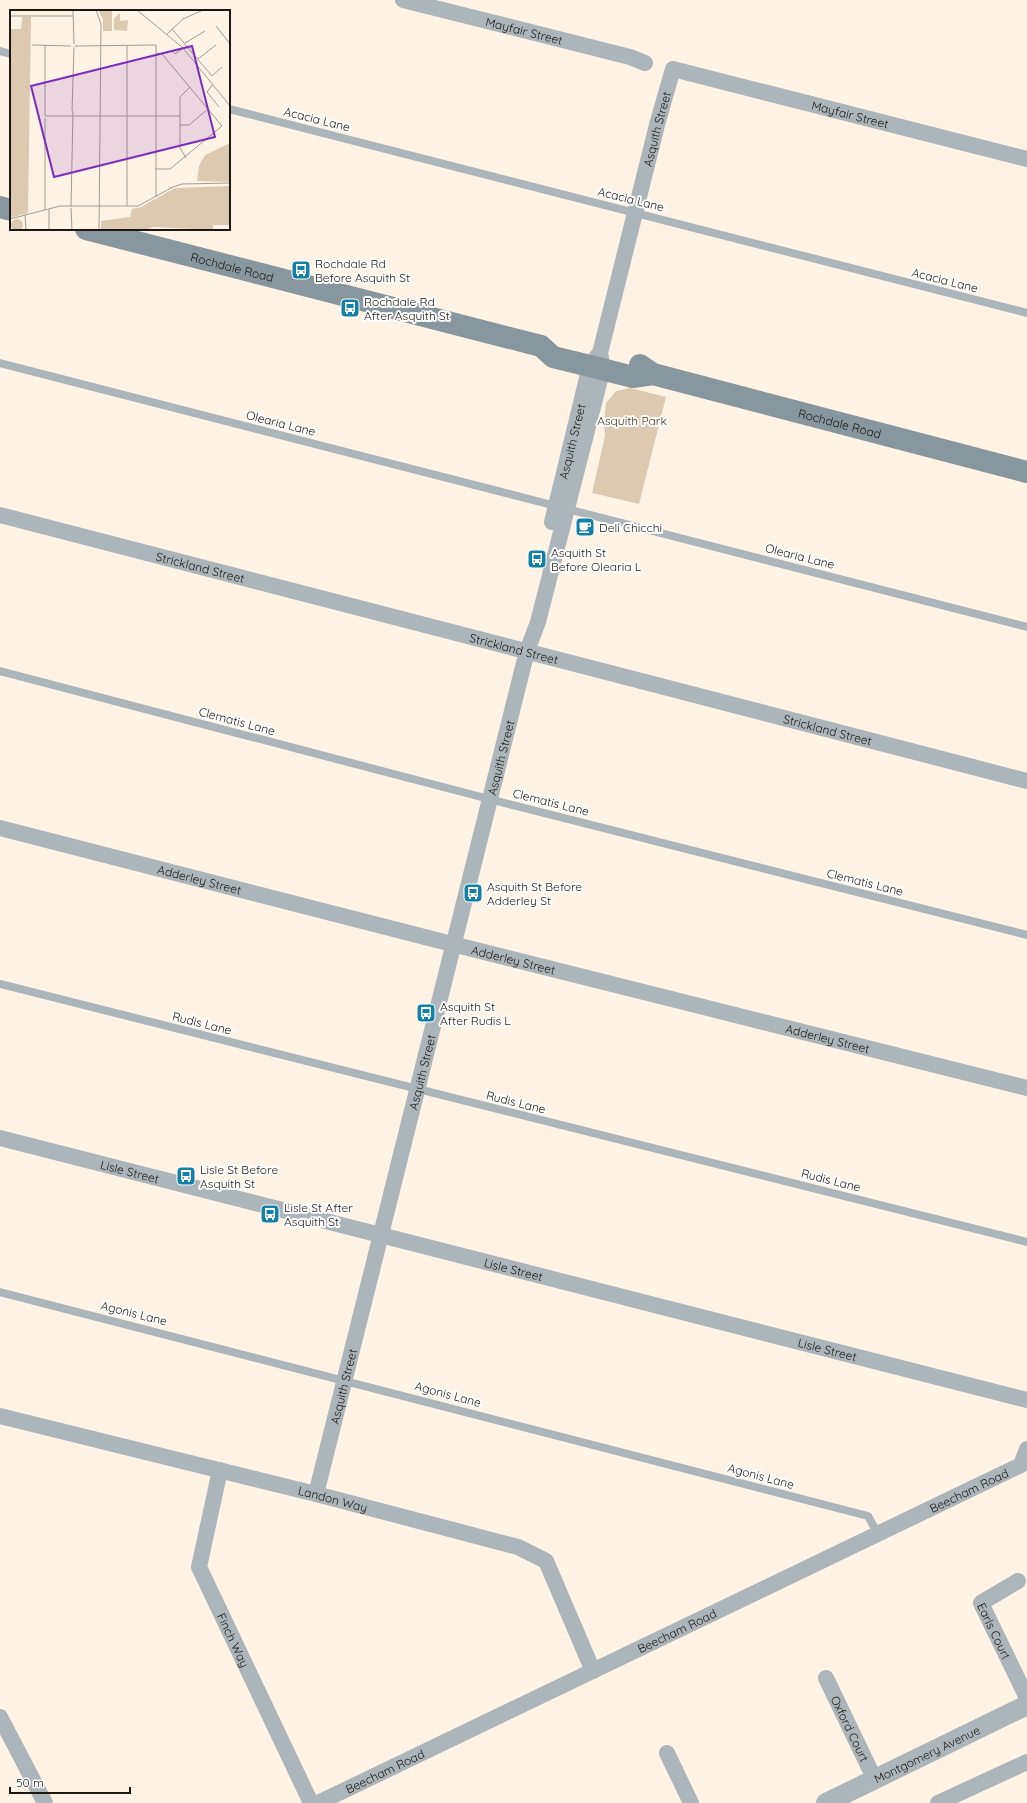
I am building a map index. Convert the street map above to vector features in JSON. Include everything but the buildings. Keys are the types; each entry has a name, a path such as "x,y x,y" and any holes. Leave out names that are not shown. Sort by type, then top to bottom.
{"main road":[{"path":"0,207 10,210"},
{"name":"Rochdale Road","path":"90,230 541,346 553,357 598,362 633,377 653,374 1027,472"}],"street":[{"name":"Mayfair Street","path":"403,0 630,57 645,63"},
{"name":"Mayfair Street","path":"673,69 1027,159"},
{"name":"Asquith Street","path":"316,1494 452,944 527,651 528,618 562,507 635,212 673,69"},
{"name":"Strickland Street","path":"0,515 1027,781"},
{"name":"Adderley Street","path":"0,828 452,944 1027,1088"},
{"name":"Lisle Street","path":"0,1138 1027,1400"},
{"name":"Landon Way","path":"0,1416 316,1494 518,1547 546,1561 593,1671"},
{"name":"Beecham Road","path":"318,1803 1021,1465 1027,1449"},
{"name":"Finch Way","path":"220,1470 199,1567 311,1803"},
{"name":"Earls Court","path":"1018,1582 981,1603 1027,1698"},
{"name":"Oxford Court","path":"826,1678 875,1780"},
{"name":"Montgomery Avenue","path":"826,1803 1027,1705"},
{"path":"0,1717 45,1803"},
{"path":"667,1753 691,1803"},
{"path":"938,1803 1027,1762"}],"lane":[{"path":"0,51 10,54"},
{"name":"Acacia Lane","path":"230,109 1027,313"},
{"name":"Olearia Lane","path":"0,364 1027,627"},
{"name":"Clematis Lane","path":"0,671 489,799 1027,936"},
{"name":"Rudis Lane","path":"0,984 1027,1242"},
{"name":"Agonis Lane","path":"0,1292 344,1379 868,1516 878,1534"}],"green space":[{"name":"Asquith Park","path":"630,388 666,397 639,504 592,493 605,436 604,423 606,403 616,391"}],"place":[{"name":"Rochdale Rd Before Asquith St","path":"301,270"},
{"name":"Rochdale Rd After Asquith St","path":"350,308"},
{"name":"Deli Chicchi","path":"585,527"},
{"name":"Asquith St Before Olearia L","path":"537,559"},
{"name":"Asquith St Before Adderley St","path":"473,893"},
{"name":"Asquith St After Rudis L","path":"426,1013"},
{"name":"Lisle St Before Asquith St","path":"186,1176"},
{"name":"Lisle St After Asquith St","path":"270,1214"}]}
